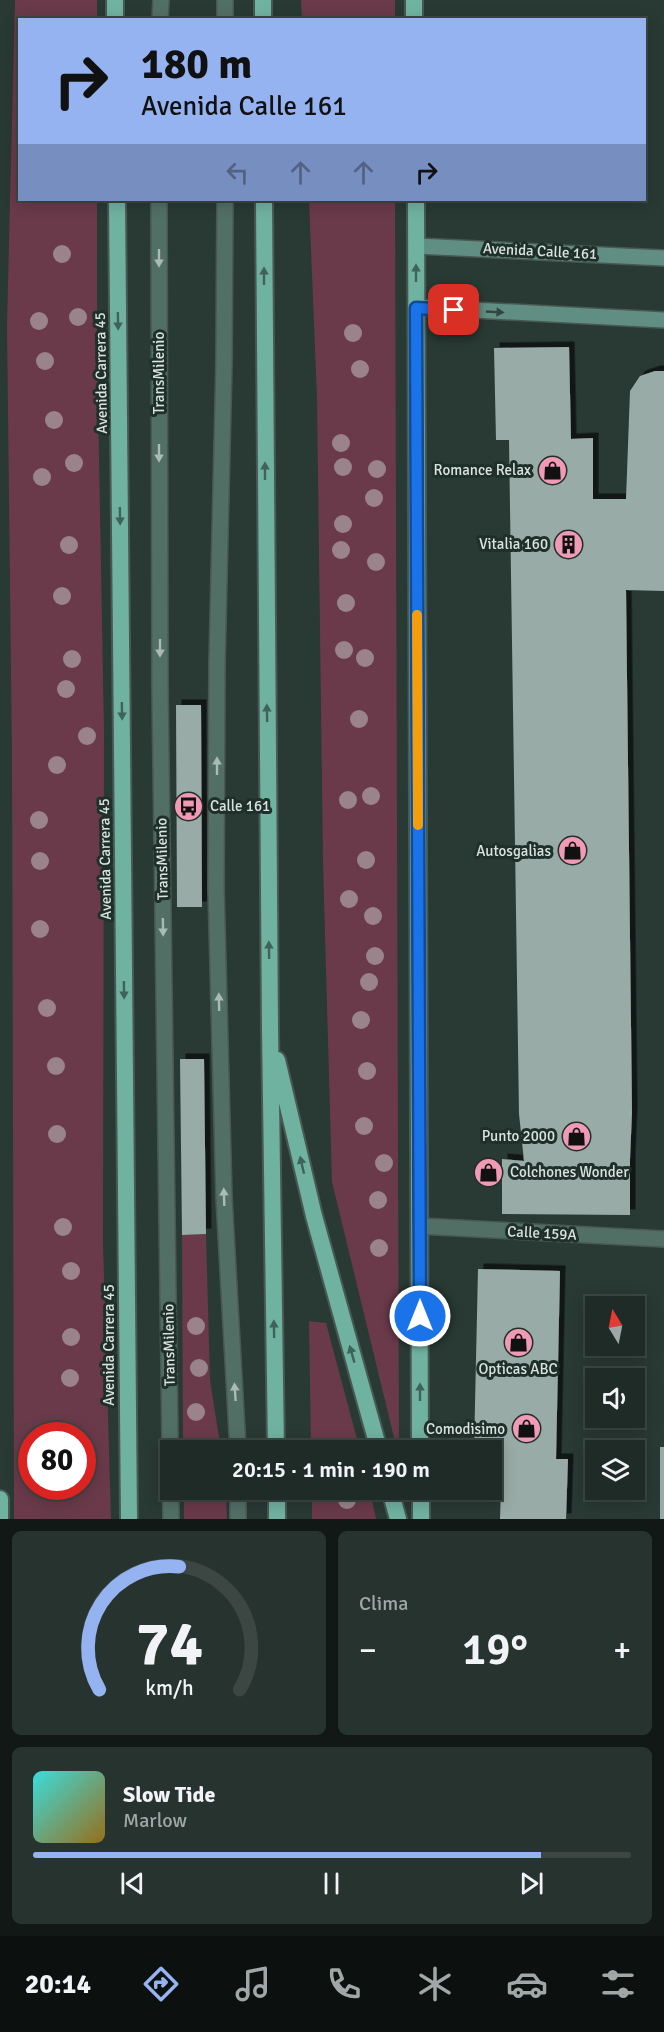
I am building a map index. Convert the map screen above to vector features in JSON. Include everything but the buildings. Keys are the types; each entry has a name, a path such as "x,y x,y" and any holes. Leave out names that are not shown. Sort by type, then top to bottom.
{"highway":[{"path":"115,0 115,18"},
{"path":"263,0 263,18"},
{"path":"414,0 414,18"},
{"name":"Avenida Carrera 45","path":"117,201 129,1519"},
{"path":"264,201 270,1029 276,1440"},
{"path":"416,201 420,1440"},
{"path":"270,1029 314,1216 376,1440"},
{"path":"0,1499 0,1519"},
{"path":"277,1500 277,1519"},
{"path":"393,1500 398,1519"},
{"path":"420,1500 421,1519"}],"main road":[{"name":"Avenida Calle 161","path":"416,246 664,258"},
{"path":"416,308 664,320"}],"street":[{"path":"160,18 161,0"},
{"path":"225,0 225,18"},
{"name":"TransMilenio","path":"159,201 160,689 171,1519"},
{"path":"225,201 224,374 217,663 216,888 224,1198 237,1440"},
{"name":"Calle 159A","path":"420,1226 664,1239"},
{"path":"238,1500 238,1519"}],"shaded area":[{"path":"15,0 97,0 97,18 18,18 18,201 97,201 97,344 104,732 103,1243 111,1519 14,1519 12,759 7,325"},
{"path":"301,0 395,0 395,18 302,18"},
{"path":"309,201 395,201 399,1440 395,1440 332,1182 323,863 317,398"},
{"path":"206,1234 210,1380 219,1440 183,1440 182,1235"},
{"path":"309,1321 326,1323 357,1440 311,1440"},
{"path":"184,1500 226,1500 227,1519 184,1519"},
{"path":"312,1500 372,1500 376,1519 312,1519"}],"slow traffic":[{"path":"417,615 418,825"}],"place":[{"name":"Romance Relax","path":"552,470"},
{"name":"Vitalia 160","path":"569,544"},
{"name":"Calle 161","path":"189,806"},
{"name":"Autosgalias","path":"572,851"},
{"name":"Punto 2000","path":"576,1136"},
{"name":"Colchones Wonder","path":"489,1172"},
{"name":"Opticas ABC","path":"518,1342"},
{"name":"Comodisimo","path":"526,1429"}],"route":[{"path":"420,1316 416,308 454,310"}]}
